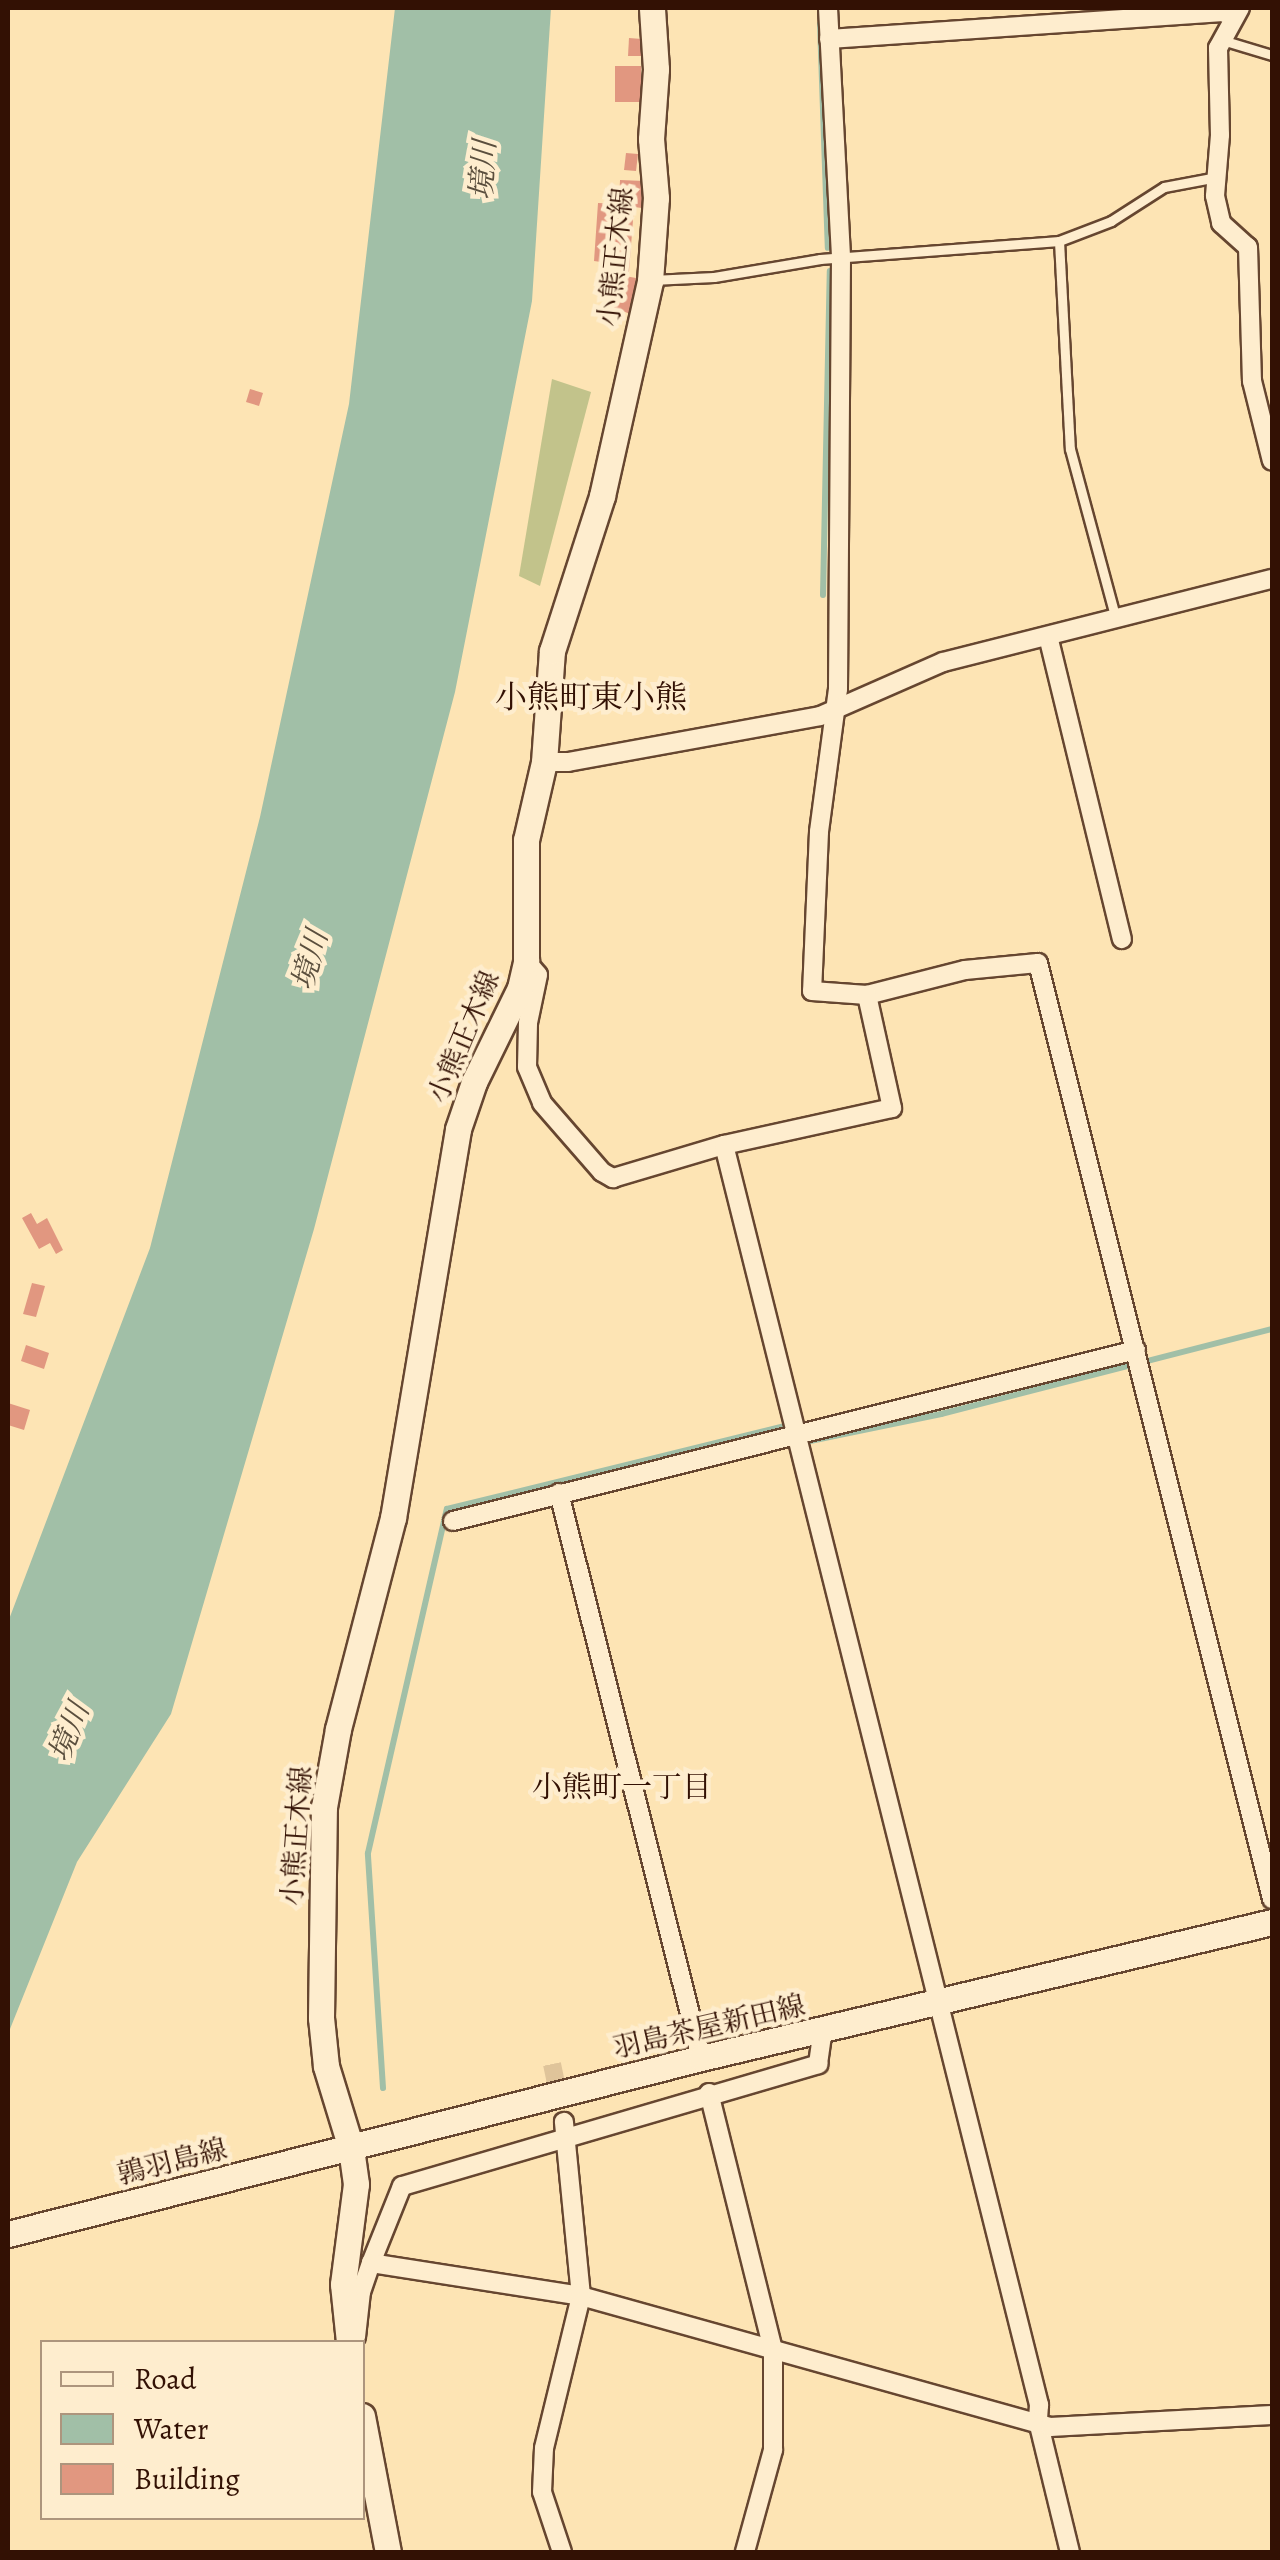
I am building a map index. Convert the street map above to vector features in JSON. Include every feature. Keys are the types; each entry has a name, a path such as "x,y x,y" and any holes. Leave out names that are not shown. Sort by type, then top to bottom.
{"main road":[{"name":"小熊正木線","path":"351,2148 326,2066 321,2018 324,1807 338,1729 392,1518 458,1129 474,1082 520,988 526,961 526,840 544,762 552,651 602,496 650,280 656,198 651,140 656,69 652,8"},
{"name":"羽島茶屋新田線","path":"351,2148 701,2058 1272,1922"},
{"name":"鶉羽島線","path":"8,2234 351,2148"},
{"path":"351,2148 356,2184 344,2284 352,2340"},
{"path":"365,2432 388,2552"}],"street":[{"path":"828,8 841,258 834,710 819,832 812,991 867,994 965,970 1001,970 1038,962 1272,1900"},
{"path":"829,39 1140,12 1237,12 1222,40 1216,72 1220,135 1216,177 1221,223 1248,248 1252,381 1272,460"},
{"path":"544,762 568,762 698,739 834,710 943,662 1272,579"},
{"path":"1048,636 1122,939"},
{"path":"526,961 538,975 528,1023 527,1067 542,1103 602,1172 614,1178 724,1145 892,1108 867,994"},
{"path":"724,1145 1039,2405 1038,2421 1070,2552"},
{"path":"453,1521 1136,1350"},
{"path":"558,1492 701,2058"},
{"path":"352,2340 370,2263 402,2186 566,2129 818,2064 824,2030"},
{"path":"709,2093 773,2350 773,2450 746,2552"},
{"path":"562,2552 542,2492 544,2448 581,2296 566,2129"},
{"path":"370,2263 581,2296 1050,2427 1272,2414"}],"lane":[{"path":"1222,40 1272,55"},
{"path":"650,280 714,277 841,258 1058,241 1110,221 1164,187 1216,177"},
{"path":"1058,241 1070,449 1116,619"}],"green space":[{"path":"552,379 591,392 540,586 519,576"}],"water":[{"name":"境川","path":"395,8 551,8 532,301 455,692 314,1229 171,1714 77,1862 8,2034 8,1622 150,1248 260,817 349,404"}],"building":[{"path":"629,38 642,39 642,56 628,56"},
{"path":"615,66 641,66 641,102 615,102"},
{"path":"626,153 638,154 636,171 624,170"},
{"path":"620,180 644,181 642,208 634,207 629,272 601,270 601,262 594,261 598,203 619,204"},
{"path":"614,274 636,278 630,314 608,305"},
{"path":"250,389 263,393 259,406 246,402"},
{"path":"31,1213 37,1224 47,1218 63,1250 56,1254 50,1243 39,1249 22,1218"},
{"path":"32,1283 45,1286 36,1317 23,1314"},
{"path":"26,1345 49,1353 44,1369 21,1361"},
{"path":"8,1403 30,1410 24,1430 8,1425"}],"waterway":[{"path":"820,24 828,248"},
{"path":"823,595 830,271"},
{"path":"810,1441 941,1414 1272,1329"},
{"path":"383,2088 368,1853 447,1509 782,1427"}],"tunnel":[{"path":"552,2064 564,2122"}],"district":[{"name":"小熊町東小熊","path":"591,697"},
{"name":"小熊町一丁目","path":"622,1787"}]}
